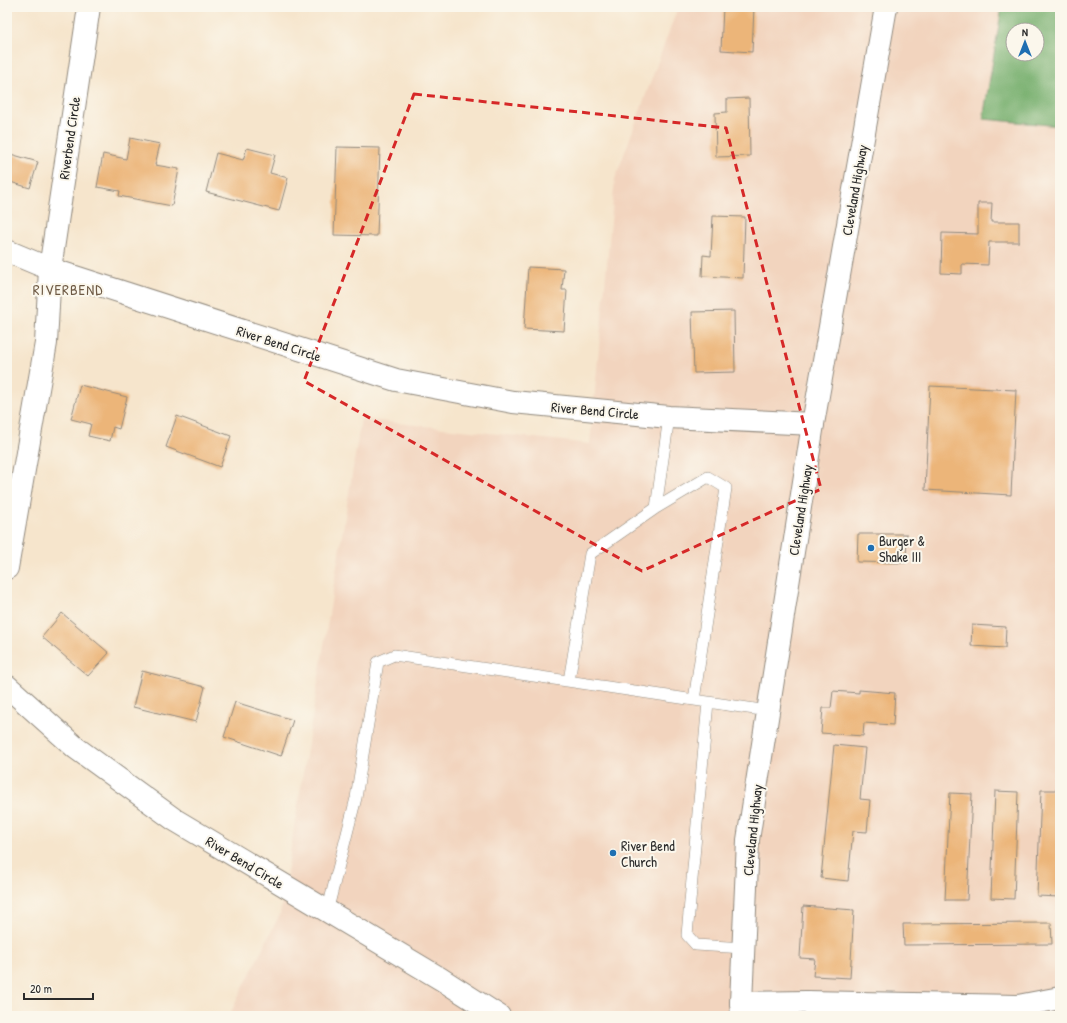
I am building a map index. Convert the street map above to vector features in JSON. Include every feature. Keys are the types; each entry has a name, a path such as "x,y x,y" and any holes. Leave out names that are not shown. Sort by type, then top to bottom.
{"street":[{"name":"Riverbend Circle","path":"50,269 88,7"},
{"name":"Cleveland Highway","path":"742,1010 748,840 813,424 886,7"},
{"name":"River Bend Circle","path":"7,251 50,269 396,380 513,402 669,417 813,424"},
{"path":"7,568 46,343 50,269"},
{"name":"River Bend Circle","path":"7,686 76,748 175,820 441,979 500,1016"},
{"path":"742,1010 807,1002 1018,1006 1060,998"}],"lane":[{"path":"656,508 669,417"},
{"path":"569,681 590,554 656,508 708,477 726,488 694,700"},
{"path":"327,912 356,798 378,662 394,655 768,711"},
{"path":"708,702 688,935 696,945 744,948"}],"highlighted area":[{"path":"414,94 726,128 821,489 642,571 304,381"}],"shaded area":[{"path":"678,7 1002,7 984,119 1060,126 1060,1016 229,1016 280,914 361,419 590,444 615,179"}],"green space":[{"path":"1002,7 1060,7 1060,126 983,119"}],"building":[{"path":"723,7 754,7 752,52 721,50"},
{"path":"749,98 750,156 716,157 715,113 727,112 727,99"},
{"path":"130,138 160,144 155,165 179,169 172,206 119,196 120,191 97,187 103,154 126,159"},
{"path":"337,147 380,148 377,236 334,235"},
{"path":"247,148 275,155 270,173 288,178 279,211 206,192 216,153 243,160"},
{"path":"7,153 38,162 30,188 7,181"},
{"path":"978,203 992,203 991,222 1019,222 1019,242 989,242 988,265 962,264 962,274 941,273 942,233 978,234"},
{"path":"713,216 745,217 743,278 702,276 703,255 711,256"},
{"path":"528,267 564,269 562,290 567,290 564,331 524,329"},
{"path":"734,311 735,372 694,373 692,312"},
{"path":"80,385 127,397 119,429 113,427 110,441 88,436 91,424 71,419"},
{"path":"930,386 1016,390 1011,495 925,490"},
{"path":"177,416 231,436 220,467 166,447"},
{"path":"858,534 907,534 906,563 857,562"},
{"path":"62,613 109,653 88,676 42,637"},
{"path":"972,625 1006,627 1005,648 971,646"},
{"path":"142,671 205,687 196,722 133,707"},
{"path":"859,690 895,693 893,725 864,723 863,736 821,733 823,708 831,708 833,691 859,693"},
{"path":"235,702 293,720 281,756 224,737"},
{"path":"834,745 865,748 860,799 870,800 867,832 853,831 848,881 821,878"},
{"path":"1041,790 1060,790 1060,897 1037,896"},
{"path":"995,791 1018,792 1014,899 991,898"},
{"path":"950,793 972,794 967,900 945,900"},
{"path":"803,906 854,910 850,978 813,976 815,959 800,958"},
{"path":"1051,923 1052,944 904,945 903,924"}],"place":[{"name":"Burger & Shake III","path":"871,548"},
{"name":"River Bend Church","path":"613,853"}],"district":[{"name":"RIVERBEND","path":"68,289"}]}
